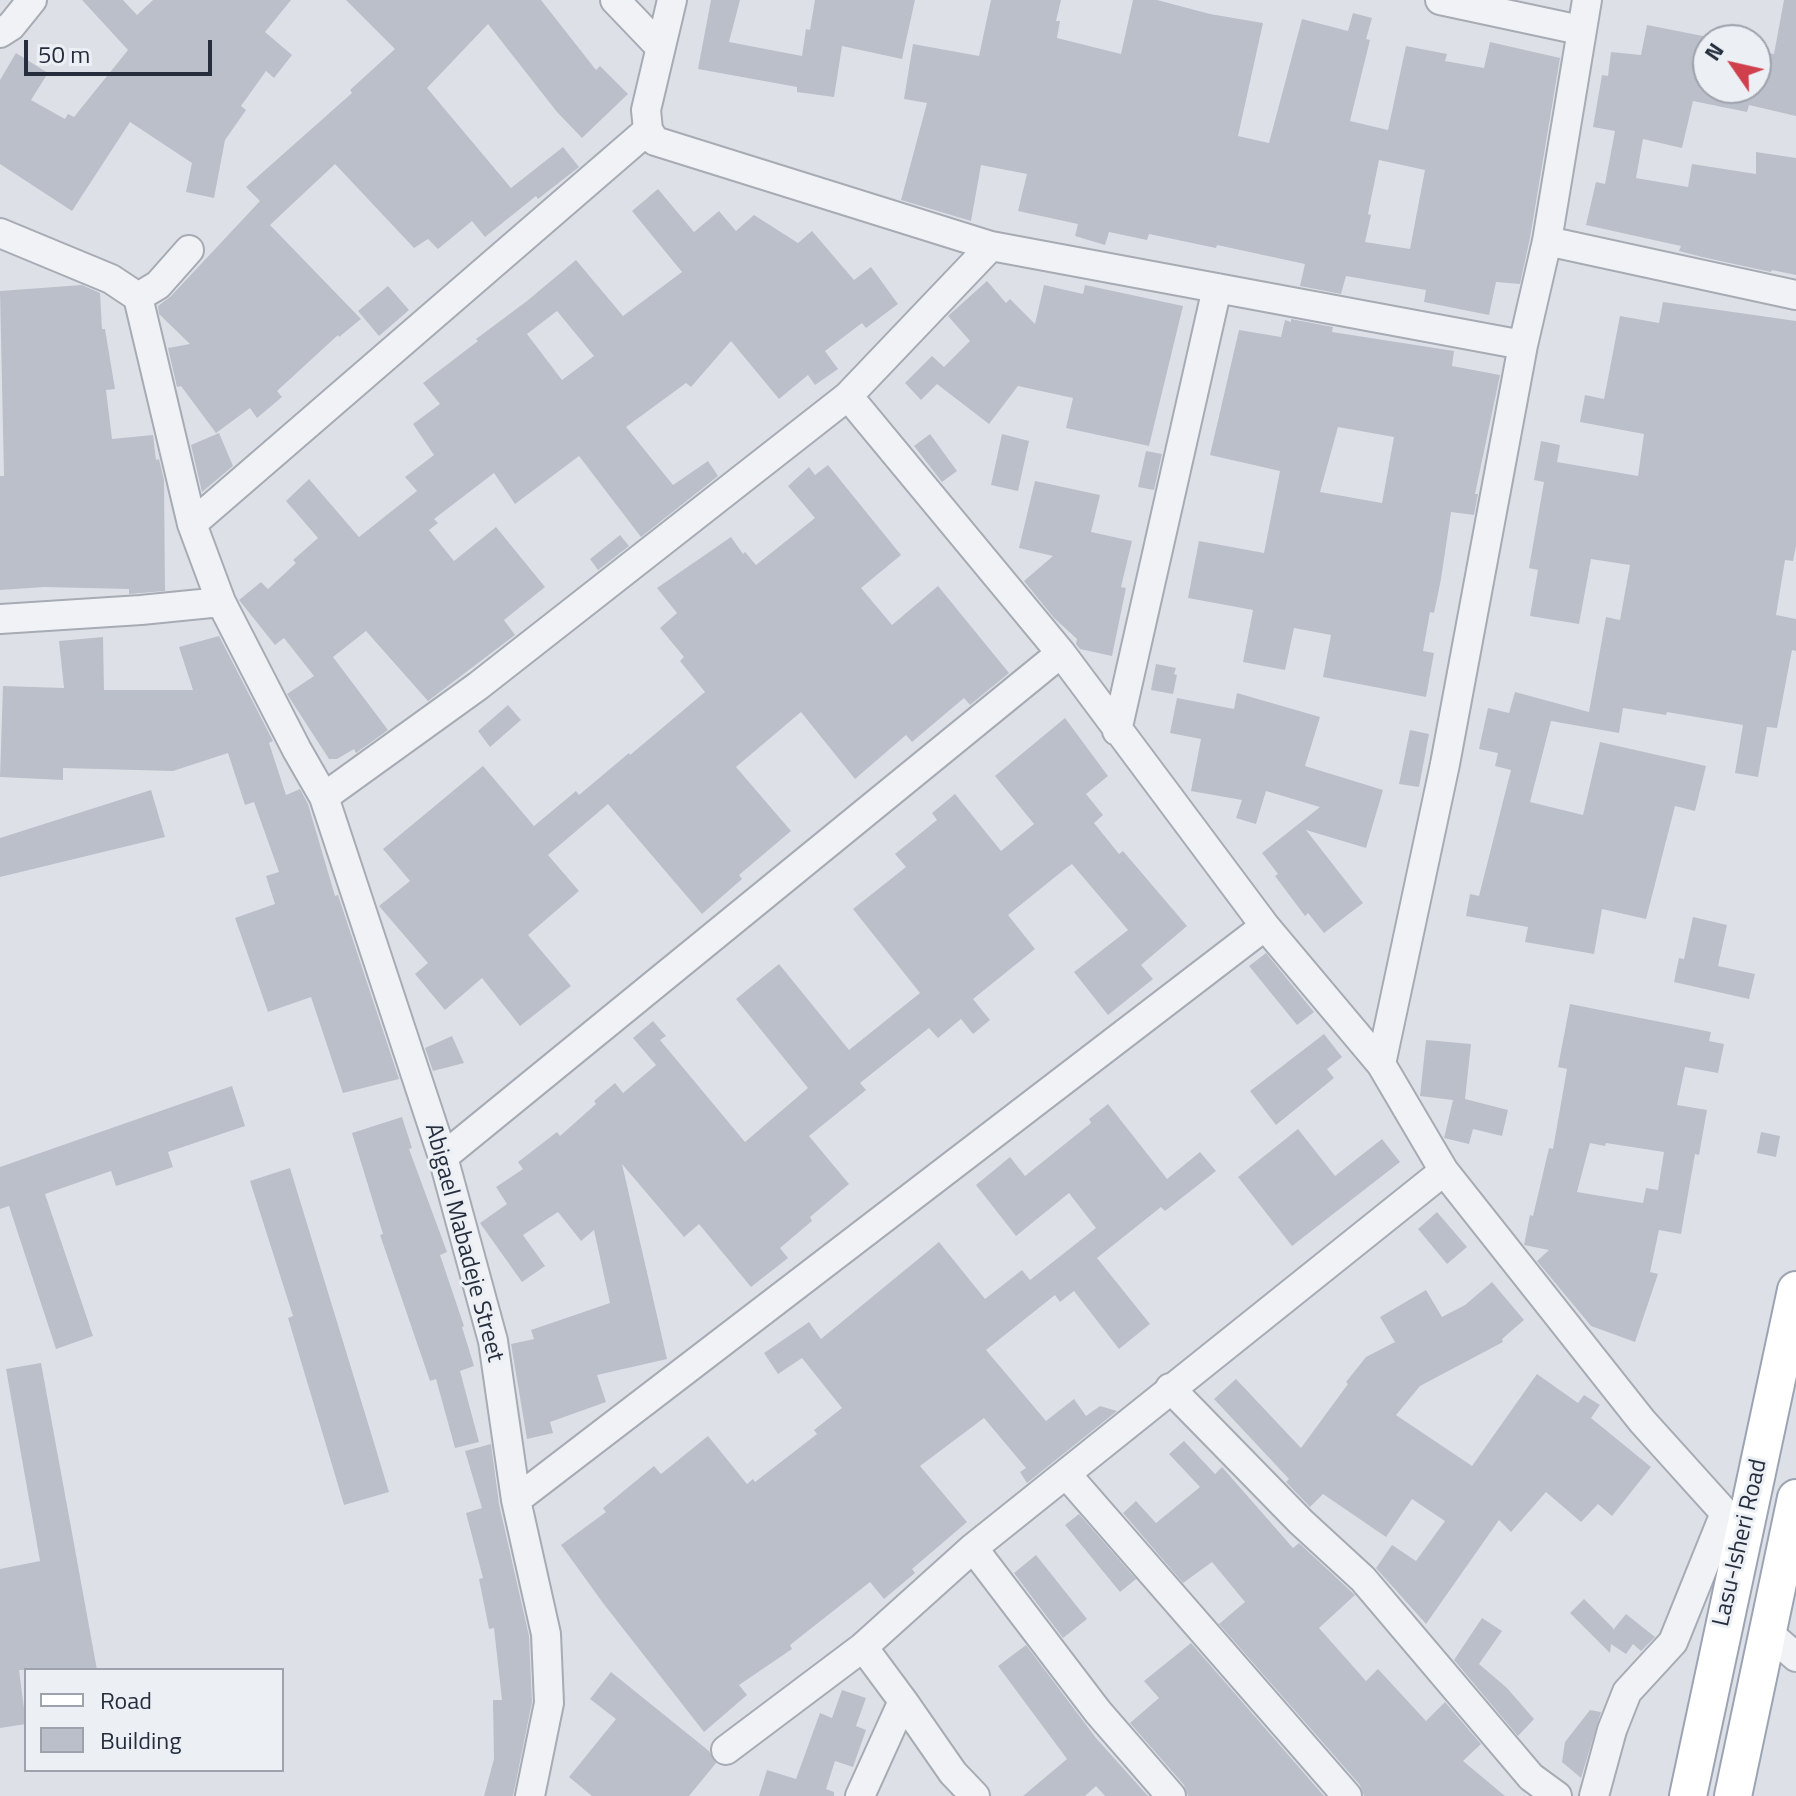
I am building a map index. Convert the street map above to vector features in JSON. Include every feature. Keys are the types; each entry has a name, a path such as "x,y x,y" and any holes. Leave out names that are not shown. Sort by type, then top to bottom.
{"main road":[{"name":"Lasu-Isheri Road","path":"1688,1796 1730,1588 1736,1519 1796,1290"},
{"name":"Lasu-Isheri Road","path":"1733,1796 1796,1498"}],"street":[{"path":"0,33 11,26 32,0"},
{"path":"615,0 659,46"},
{"path":"672,0 646,110 648,130 655,141 991,246 1523,345"},
{"path":"1440,0 1580,30"},
{"path":"1381,1064 1445,764 1523,345 1547,241 1587,0"},
{"path":"192,524 648,130"},
{"path":"0,233 111,279 138,297 158,285 189,250"},
{"path":"1547,241 1796,295"},
{"path":"324,797 478,686 848,396 991,246"},
{"path":"1117,731 1217,288"},
{"name":"Abigael Mabadeje Street","path":"138,297 192,524 221,602 324,797 443,1157 493,1341 516,1500 546,1634 549,1703 530,1796"},
{"path":"848,396 1061,653 1265,926 1381,1064 1444,1171 1642,1421 1736,1519 1673,1642 1627,1692 1612,1730 1594,1796"},
{"path":"0,619 221,602"},
{"path":"443,1157 1061,653"},
{"path":"516,1500 1265,926"},
{"path":"726,1750 863,1647 973,1548 1444,1171"},
{"path":"1170,1388 1301,1522 1363,1579 1531,1777 1557,1796"},
{"path":"1067,1475 1347,1796"},
{"path":"973,1548 1098,1712 1171,1796"},
{"path":"1766,1631 1796,1657"},
{"path":"863,1647 953,1773 975,1796"},
{"path":"860,1796 903,1701"}],"building":[{"path":"82,0 123,0 137,15 153,0 291,0 265,32 292,55 274,78 266,71 241,106 246,110 225,140 214,198 186,192 192,163 130,122 72,211 0,164 0,80 16,53 48,73 31,100 65,119 68,114 74,117 128,50"},
{"path":"346,0 541,0 596,70 600,66 628,94 582,138 557,112 488,24 427,88 511,188 563,147 579,167 538,199 536,196 485,237 472,221 438,249 428,239 414,248 335,164 270,225 361,319 338,335 277,391 282,397 257,418 250,408 216,433 181,386 177,387 168,348 190,344 159,314 158,306 260,201 246,187 352,93 350,90 395,49"},
{"path":"711,0 740,0 729,42 802,56 815,0 915,0 902,59 842,46 834,97 797,92 797,87 698,69"},
{"path":"991,0 1061,0 1056,21 1060,21 1057,38 1121,54 1133,0 1157,0 1210,14 1263,23 1238,136 1269,143 1302,19 1348,31 1353,13 1372,18 1366,39 1370,40 1350,121 1388,130 1406,46 1447,54 1445,61 1484,68 1490,42 1560,58 1520,284 1496,282 1489,315 1424,302 1426,290 1346,276 1341,294 1300,286 1305,264 1217,245 1216,248 1149,234 1147,240 1109,232 1105,245 1075,236 1078,224 1018,211 1027,174 981,165 971,221 901,200 927,103 904,99 913,44 979,56","holes":["1379,160 1425,170 1410,249 1365,242"]},
{"path":"1784,0 1796,0 1796,116 1749,105 1747,112 1708,104 1772,104 1774,54"},
{"path":"1647,25 1692,34 1692,104 1682,148 1643,139 1636,178 1688,187 1692,164 1756,174 1756,152 1796,158 1796,275 1702,257 1679,251 1681,246 1586,225 1596,182 1605,184 1615,131 1593,127 1602,75 1608,76 1611,52 1641,55"},
{"path":"658,189 694,232 719,211 736,231 754,215 798,243 812,231 854,280 871,267 898,304 866,328 862,323 825,351 838,369 815,385 808,375 779,399 731,341 691,387 686,383 626,427 673,485 708,461 718,476 641,537 579,456 515,504 494,473 434,519 438,523 429,530 454,561 496,527 545,587 504,620 515,635 428,701 366,631 333,657 388,730 356,753 354,749 337,759 329,759 287,694 314,676 284,638 275,645 239,600 261,582 268,589 296,563 293,560 318,538 286,501 309,479 359,537 417,491 405,477 434,455 413,424 440,404 423,383 478,341 476,339 576,260 623,316 682,272 632,211","holes":["557,311 594,356 562,380 527,334"]},
{"path":"987,281 1006,303 1010,299 1035,324 1044,285 1083,294 1085,285 1183,306 1149,446 1066,428 1073,398 1018,386 989,424 937,384 921,400 905,383 932,356 944,367 970,341 948,316"},
{"path":"82,285 100,293 102,329 105,329 115,389 106,390 112,439 153,435 156,460 159,459 164,480 165,591 129,594 129,589 44,587 0,590 0,476 4,476 0,291"},
{"path":"388,286 409,310 379,336 358,311"},
{"path":"1663,302 1796,321 1796,546 1793,561 1785,560 1776,615 1796,619 1796,651 1792,650 1777,728 1767,727 1758,777 1735,773 1743,725 1623,708 1619,733 1551,721 1530,802 1583,815 1600,742 1706,766 1695,811 1675,806 1646,919 1602,909 1594,954 1525,942 1528,927 1466,916 1470,894 1479,896 1511,770 1495,766 1498,753 1479,749 1488,708 1509,713 1515,692 1589,712 1606,617 1620,620 1630,565 1591,559 1579,624 1530,616 1538,570 1529,568 1544,482 1534,480 1541,441 1560,445 1557,462 1638,476 1644,434 1580,422 1585,395 1604,399 1620,316 1659,323"},
{"path":"1291,319 1333,327 1332,332 1454,351 1452,366 1500,375 1475,494 1478,494 1474,515 1451,512 1441,579 1434,613 1430,612 1423,651 1434,653 1426,697 1323,677 1331,635 1294,628 1285,670 1243,662 1253,610 1188,598 1199,541 1264,553 1280,471 1210,455 1239,330 1281,337 1285,320 1291,322","holes":["1338,427 1394,437 1382,503 1320,492"]},
{"path":"219,433 233,466 202,492 191,445"},
{"path":"930,434 957,471 942,482 914,446"},
{"path":"1002,434 1029,441 1018,491 991,485"},
{"path":"1146,451 1162,454 1154,490 1138,487"},
{"path":"828,465 901,555 861,588 892,625 938,586 1009,673 970,705 964,698 912,742 906,735 855,779 801,712 736,767 791,831 739,875 742,879 702,914 608,804 548,855 579,891 528,935 571,986 520,1026 482,978 445,1010 415,974 428,963 379,906 410,881 383,849 483,766 534,826 576,791 579,795 705,692 680,661 684,657 660,628 677,613 657,588 731,537 756,565 815,518 788,486 809,467 815,475"},
{"path":"1035,481 1100,495 1091,532 1132,541 1121,587 1126,588 1112,656 1080,649 1077,639 1054,618 1024,581 1053,556 1019,548"},
{"path":"620,535 629,546 598,570 590,559"},
{"path":"219,636 273,741 269,743 286,795 300,789 308,804 335,896 338,895 399,1079 343,1093 311,997 268,1012 235,918 275,904 266,876 279,872 254,802 245,805 228,753 173,771 63,768 63,780 0,777 3,686 64,688 59,641 103,637 104,690 193,690 179,647"},
{"path":"1156,664 1176,668 1173,694 1151,690"},
{"path":"1237,693 1320,717 1305,766 1383,790 1366,848 1306,830 1363,903 1324,933 1308,913 1305,916 1262,853 1320,807 1266,791 1256,824 1236,818 1242,800 1191,791 1201,739 1170,733 1177,698 1234,709"},
{"path":"508,705 521,720 490,747 478,731"},
{"path":"1065,718 1108,776 1086,794 1103,815 1094,823 1119,854 1123,851 1187,926 1141,965 1153,979 1108,1015 1074,972 1128,930 1072,864 1065,869 1008,915 1035,949 973,999 990,1020 973,1034 961,1019 938,1038 929,1028 860,1083 866,1090 809,1136 849,1184 780,1248 788,1258 751,1287 699,1224 684,1237 622,1164 667,1359 597,1375 606,1402 550,1422 553,1433 527,1439 511,1344 534,1339 531,1330 610,1303 594,1230 581,1241 558,1212 523,1235 545,1266 522,1282 480,1223 507,1204 496,1187 523,1169 518,1162 557,1132 560,1136 615,1083 623,1093 656,1065 633,1038 653,1021 666,1036 660,1040 745,1142 808,1088 736,999 779,964 849,1050 920,993 853,909 906,867 895,854 937,820 932,813 955,794 1001,851 1034,824 995,776"},
{"path":"1410,730 1429,734 1419,787 1399,784"},
{"path":"151,790 165,837 0,877 0,838"},
{"path":"1693,917 1727,925 1718,966 1755,974 1749,999 1674,982 1679,958 1684,959"},
{"path":"1266,953 1314,1012 1297,1025 1249,966"},
{"path":"1570,1004 1711,1032 1709,1041 1724,1044 1718,1073 1685,1067 1677,1105 1707,1110 1699,1155 1695,1154 1681,1234 1659,1230 1650,1272 1658,1274 1635,1342 1591,1326 1537,1261 1549,1250 1524,1245 1549,1148 1553,1149 1567,1069 1558,1067","holes":["1590,1143 1605,1146 1606,1143 1664,1152 1658,1190 1646,1188 1643,1203 1577,1192"]},
{"path":"1324,1034 1342,1057 1327,1069 1334,1078 1276,1125 1250,1091"},
{"path":"452,1036 464,1063 433,1071 425,1048"},
{"path":"1426,1040 1471,1044 1465,1099 1508,1110 1502,1136 1473,1129 1469,1144 1444,1138 1453,1100 1420,1096"},
{"path":"232,1086 245,1126 168,1152 173,1167 116,1186 111,1171 45,1194 93,1336 56,1349 9,1206 0,1209 0,1167"},
{"path":"1108,1104 1167,1179 1200,1152 1216,1171 1165,1211 1161,1207 1097,1258 1150,1324 1119,1349 1074,1291 1060,1302 1055,1295 986,1350 1046,1421 1074,1399 1086,1416 1100,1406 1117,1411 1027,1483 1020,1472 1026,1468 984,1418 920,1466 967,1522 912,1569 915,1573 884,1599 870,1582 790,1645 792,1649 739,1685 747,1695 704,1732 561,1545 606,1512 603,1508 654,1466 661,1474 708,1436 747,1484 753,1479 755,1482 817,1434 814,1430 842,1408 802,1358 778,1374 764,1353 809,1322 821,1339 939,1242 985,1299 1022,1270 1030,1280 1096,1228 1069,1193 1016,1236 976,1185 1010,1157 1025,1176 1091,1123 1089,1119"},
{"path":"402,1117 412,1148 409,1149 447,1252 440,1255 474,1366 460,1371 479,1442 455,1448 436,1379 430,1381 380,1235 383,1234 352,1133"},
{"path":"1298,1129 1335,1176 1382,1139 1400,1162 1292,1246 1238,1177"},
{"path":"1761,1132 1780,1136 1776,1157 1757,1153"},
{"path":"290,1168 389,1492 344,1505 288,1318 293,1316 250,1181"},
{"path":"1437,1212 1467,1247 1447,1264 1418,1229"},
{"path":"1492,1282 1524,1320 1502,1339 1503,1342 1420,1386 1396,1415 1472,1466 1537,1374 1578,1403 1584,1395 1600,1405 1591,1418 1651,1467 1612,1516 1598,1504 1581,1522 1546,1492 1511,1532 1499,1520 1426,1624 1376,1568 1392,1545 1416,1561 1445,1521 1412,1499 1386,1537 1323,1494 1310,1507 1286,1482 1289,1479 1214,1399 1236,1379 1301,1448 1366,1357 1395,1342 1380,1317 1426,1290 1442,1317 1465,1305"},
{"path":"41,1363 97,1668 19,1670 24,1724 0,1728 0,1569 40,1561 6,1369"},
{"path":"1184,1441 1215,1474 1222,1467 1293,1548 1299,1543 1355,1595 1319,1628 1366,1681 1378,1669 1426,1721 1445,1702 1481,1744 1463,1761 1505,1796 1364,1796 1360,1785 1219,1624 1245,1602 1212,1562 1183,1583 1123,1513 1136,1501 1156,1523 1200,1487 1169,1454"},
{"path":"491,1444 499,1504 529,1636 532,1702 513,1796 484,1796 494,1759 493,1700 502,1700 494,1628 489,1629 479,1579 483,1578 466,1513 482,1508 465,1451"},
{"path":"1079,1514 1136,1579 1120,1592 1065,1525"},
{"path":"1036,1555 1087,1619 1063,1638 1014,1573"},
{"path":"1584,1599 1613,1630 1626,1614 1655,1637 1641,1651 1633,1644 1626,1654 1611,1644 1610,1653 1570,1613"},
{"path":"1482,1618 1502,1631 1479,1664 1507,1688 1534,1719 1518,1736 1454,1660"},
{"path":"1191,1643 1324,1796 1188,1796 1184,1785 1130,1723 1159,1698 1144,1681"},
{"path":"1026,1645 1096,1738 1148,1796 1105,1796 1096,1786 1085,1796 1023,1796 1067,1759 998,1666"},
{"path":"611,1672 709,1751 716,1763 689,1796 592,1796 569,1777 616,1719 590,1699"},
{"path":"842,1690 866,1698 856,1726 866,1730 853,1767 835,1761 826,1789 834,1792 834,1796 759,1796 767,1770 796,1779 820,1713 832,1718"},
{"path":"1590,1710 1601,1712 1581,1778 1562,1762 1565,1742"}]}
